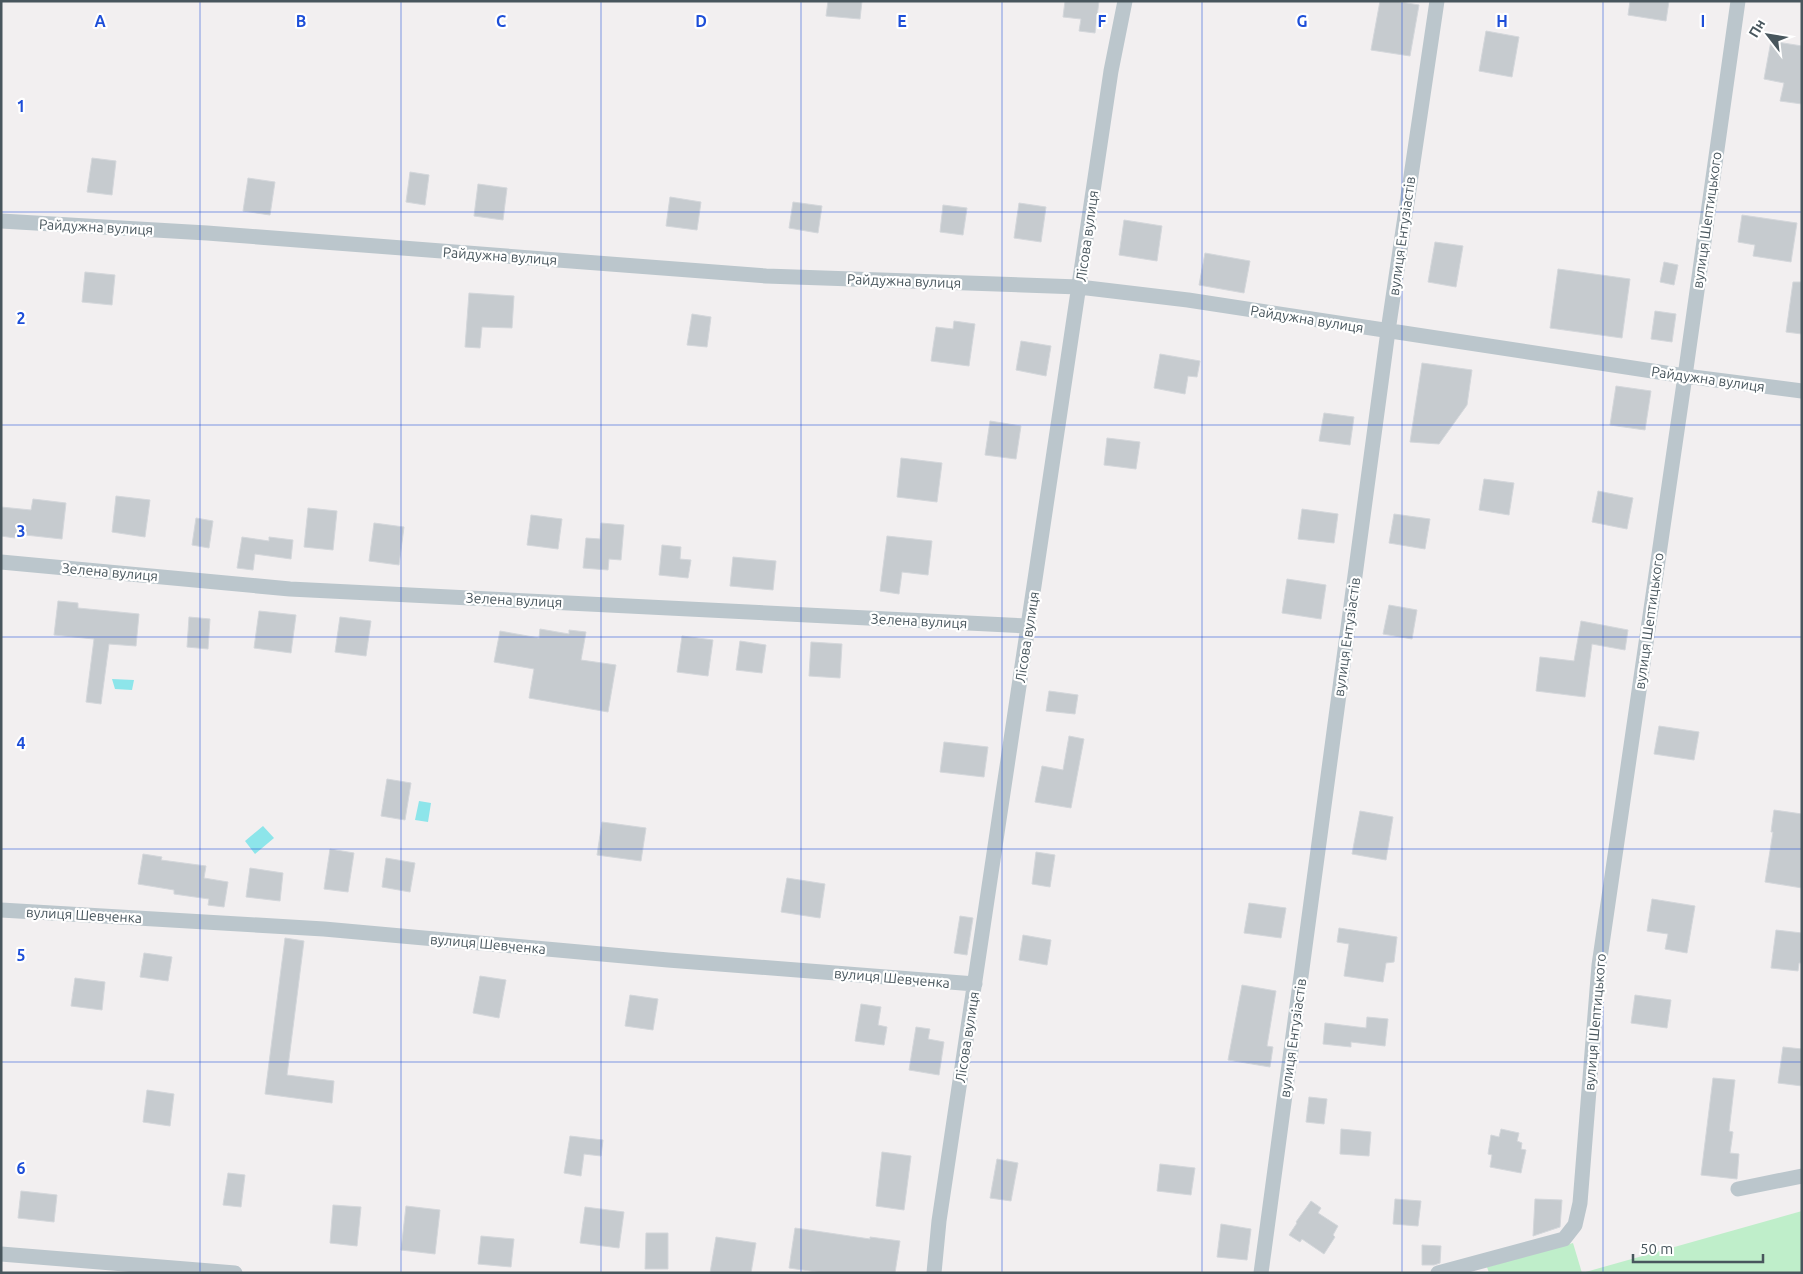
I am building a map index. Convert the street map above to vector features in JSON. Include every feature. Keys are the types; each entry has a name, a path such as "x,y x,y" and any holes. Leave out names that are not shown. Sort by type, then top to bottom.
{"street":[{"name":"Лісова вулиця","path":"934,1273 939,1221 1111,71 1125,1"},
{"name":"вулиця Ентузіастів","path":"1261,1273 1388,331 1437,1"},
{"name":"вулиця Шептицького","path":"1438,1273 1564,1239 1574,1225 1580,1202 1599,965 1738,1"},
{"name":"Райдужна вулиця","path":"1,222 207,233 766,276 1079,287 1188,300 1685,376 1802,391"},
{"name":"Зелена вулиця","path":"1,562 290,589 1028,626"},
{"name":"вулиця Шевченка","path":"1,910 324,929 974,984"},
{"path":"1738,1189 1802,1176"},
{"path":"1,1254 235,1273"}],"green space":[{"path":"1802,1211 1802,1273 1582,1273"},
{"path":"1573,1243 1582,1273 1489,1273 1487,1267"}],"water":[{"path":"112,679 134,680 132,690 115,689"},
{"path":"419,801 431,803 428,822 415,820"},
{"path":"263,826 274,838 255,854 245,841"}],"building":[{"path":"828,1 862,1 860,19 826,16"},
{"path":"1065,1 1099,1 1095,33 1079,31 1081,19 1063,17"},
{"path":"1380,1 1395,1 1419,5 1410,56 1371,50"},
{"path":"1630,1 1669,1 1666,21 1628,15"},
{"path":"1486,31 1519,37 1512,77 1479,71"},
{"path":"1771,41 1802,46 1802,104 1780,101 1784,83 1764,79"},
{"path":"92,158 116,161 112,195 87,192"},
{"path":"410,172 429,175 425,205 406,202"},
{"path":"248,178 275,182 270,215 243,211"},
{"path":"478,184 507,188 503,220 474,216"},
{"path":"670,197 701,202 697,230 666,226"},
{"path":"793,202 822,206 818,233 789,228"},
{"path":"1019,203 1046,207 1041,242 1014,238"},
{"path":"943,205 967,208 963,235 940,232"},
{"path":"1742,215 1797,223 1791,262 1753,256 1755,245 1738,242"},
{"path":"1124,220 1162,226 1157,261 1119,255"},
{"path":"1435,242 1463,246 1456,287 1428,282"},
{"path":"1205,253 1250,261 1244,293 1199,285"},
{"path":"1664,262 1678,265 1674,285 1660,282"},
{"path":"1558,269 1630,279 1622,338 1550,328"},
{"path":"85,272 115,275 112,305 82,302"},
{"path":"1793,282 1802,282 1802,334 1786,332"},
{"path":"469,293 514,296 512,328 482,327 480,348 465,347"},
{"path":"1655,311 1676,314 1672,342 1651,339"},
{"path":"692,314 711,317 707,347 687,345"},
{"path":"954,321 975,324 969,366 931,361 936,327 953,329"},
{"path":"1021,341 1051,346 1046,376 1016,370"},
{"path":"1160,354 1200,361 1197,377 1188,376 1185,394 1154,388"},
{"path":"1422,363 1472,370 1467,405 1439,444 1410,442"},
{"path":"1616,386 1651,391 1645,430 1610,425"},
{"path":"1324,413 1354,417 1350,445 1319,441"},
{"path":"990,421 1021,426 1016,459 985,455"},
{"path":"1107,438 1140,442 1136,469 1104,465"},
{"path":"901,458 942,463 937,502 897,497"},
{"path":"1484,479 1514,483 1509,515 1479,510"},
{"path":"1598,491 1633,498 1627,529 1592,522"},
{"path":"116,496 150,500 145,537 112,532"},
{"path":"33,499 66,503 62,539 16,534 15,538 1,536 1,507 31,510"},
{"path":"308,508 337,511 333,550 304,547"},
{"path":"1302,509 1338,514 1334,543 1298,539"},
{"path":"1394,514 1430,519 1425,549 1389,543"},
{"path":"531,515 562,519 558,549 527,545"},
{"path":"196,518 213,521 209,548 192,545"},
{"path":"374,523 404,527 399,565 369,561"},
{"path":"601,523 624,525 621,560 609,559 608,570 583,568 586,538 600,539"},
{"path":"887,536 932,541 928,575 902,572 899,594 880,591"},
{"path":"242,537 269,541 269,537 293,540 291,559 255,554 253,570 237,568"},
{"path":"662,545 681,547 680,559 691,560 688,578 659,575"},
{"path":"733,557 776,561 773,590 730,586"},
{"path":"1287,579 1326,585 1321,619 1282,613"},
{"path":"58,601 78,603 78,608 139,614 136,646 109,644 101,704 86,702 94,639 54,635"},
{"path":"1389,605 1417,610 1412,639 1383,634"},
{"path":"259,611 296,615 291,653 254,648"},
{"path":"189,617 210,619 208,649 187,647"},
{"path":"340,617 371,621 366,656 335,652"},
{"path":"1581,621 1628,630 1625,650 1592,644 1585,697 1536,691 1540,657 1574,661"},
{"path":"540,629 569,634 569,630 586,632 581,660 616,665 608,712 529,698 534,669 494,662 500,631 539,638"},
{"path":"682,636 713,640 708,676 677,672"},
{"path":"740,641 766,645 762,673 736,670"},
{"path":"811,642 842,644 840,678 809,676"},
{"path":"1049,691 1078,695 1075,714 1046,711"},
{"path":"1659,726 1699,732 1694,760 1654,754"},
{"path":"1069,736 1084,739 1071,808 1035,802 1042,766 1063,770"},
{"path":"944,742 988,747 984,777 940,772"},
{"path":"387,779 411,783 405,820 381,816"},
{"path":"1774,810 1802,814 1802,888 1765,882 1773,832 1771,832"},
{"path":"1360,811 1393,817 1386,860 1352,854"},
{"path":"602,822 646,828 641,861 597,855"},
{"path":"330,849 354,853 348,892 324,889"},
{"path":"1036,852 1055,855 1050,887 1032,884"},
{"path":"143,854 162,857 161,860 206,866 204,878 228,882 224,907 208,905 209,899 174,894 174,890 138,884"},
{"path":"386,858 415,863 410,892 382,887"},
{"path":"250,868 283,873 280,901 246,897"},
{"path":"787,878 825,884 820,918 781,912"},
{"path":"1652,899 1695,906 1687,953 1665,949 1668,934 1647,931"},
{"path":"1249,903 1286,908 1281,938 1244,933"},
{"path":"960,916 973,918 967,955 954,953"},
{"path":"1339,928 1397,937 1394,962 1386,963 1383,982 1344,976 1349,944 1337,942"},
{"path":"1776,930 1802,933 1802,963 1799,963 1798,971 1771,968"},
{"path":"1023,935 1051,940 1047,965 1019,960"},
{"path":"285,938 304,941 287,1075 334,1081 332,1103 265,1094"},
{"path":"144,953 172,957 168,981 140,977"},
{"path":"480,976 506,980 499,1018 473,1013"},
{"path":"75,978 105,982 102,1010 71,1006"},
{"path":"1242,985 1276,991 1267,1046 1273,1047 1270,1067 1228,1060"},
{"path":"630,995 658,999 653,1030 625,1026"},
{"path":"1635,995 1671,1000 1667,1028 1631,1023"},
{"path":"861,1004 881,1007 878,1025 887,1027 884,1045 855,1041"},
{"path":"1367,1017 1388,1019 1385,1046 1351,1042 1351,1047 1323,1044 1325,1023 1366,1028"},
{"path":"916,1027 930,1029 928,1039 944,1042 939,1075 909,1070"},
{"path":"1783,1047 1802,1049 1802,1086 1778,1083"},
{"path":"1713,1078 1735,1080 1729,1131 1733,1132 1730,1153 1739,1154 1737,1179 1701,1175"},
{"path":"147,1090 174,1094 170,1126 143,1122"},
{"path":"1309,1097 1327,1099 1324,1124 1306,1122"},
{"path":"1341,1129 1371,1132 1369,1156 1340,1154"},
{"path":"1501,1129 1519,1133 1517,1141 1522,1143 1521,1149 1526,1150 1521,1173 1490,1167 1492,1155 1488,1154 1491,1135 1499,1137"},
{"path":"570,1136 603,1140 601,1156 584,1154 581,1176 564,1173"},
{"path":"882,1152 911,1156 904,1210 876,1206"},
{"path":"997,1159 1018,1163 1011,1201 990,1198"},
{"path":"1160,1164 1195,1168 1191,1195 1157,1191"},
{"path":"228,1173 245,1175 241,1207 223,1205"},
{"path":"21,1191 57,1195 54,1222 18,1218"},
{"path":"1395,1199 1421,1201 1418,1226 1393,1224"},
{"path":"1535,1199 1562,1200 1560,1227 1533,1236"},
{"path":"1311,1201 1321,1208 1318,1213 1338,1226 1333,1235 1335,1237 1324,1254 1302,1239 1300,1242 1289,1235"},
{"path":"333,1205 361,1207 357,1246 330,1243"},
{"path":"406,1206 440,1210 435,1254 401,1250"},
{"path":"585,1207 624,1212 619,1248 580,1243"},
{"path":"1221,1224 1251,1229 1247,1260 1217,1257"},
{"path":"795,1228 870,1239 870,1237 900,1241 895,1273 823,1273 789,1268"},
{"path":"646,1233 668,1233 668,1269 645,1269"},
{"path":"481,1236 514,1239 511,1267 478,1264"},
{"path":"716,1237 756,1243 751,1273 710,1273"},
{"path":"1422,1245 1441,1246 1440,1263 1422,1265"}]}
